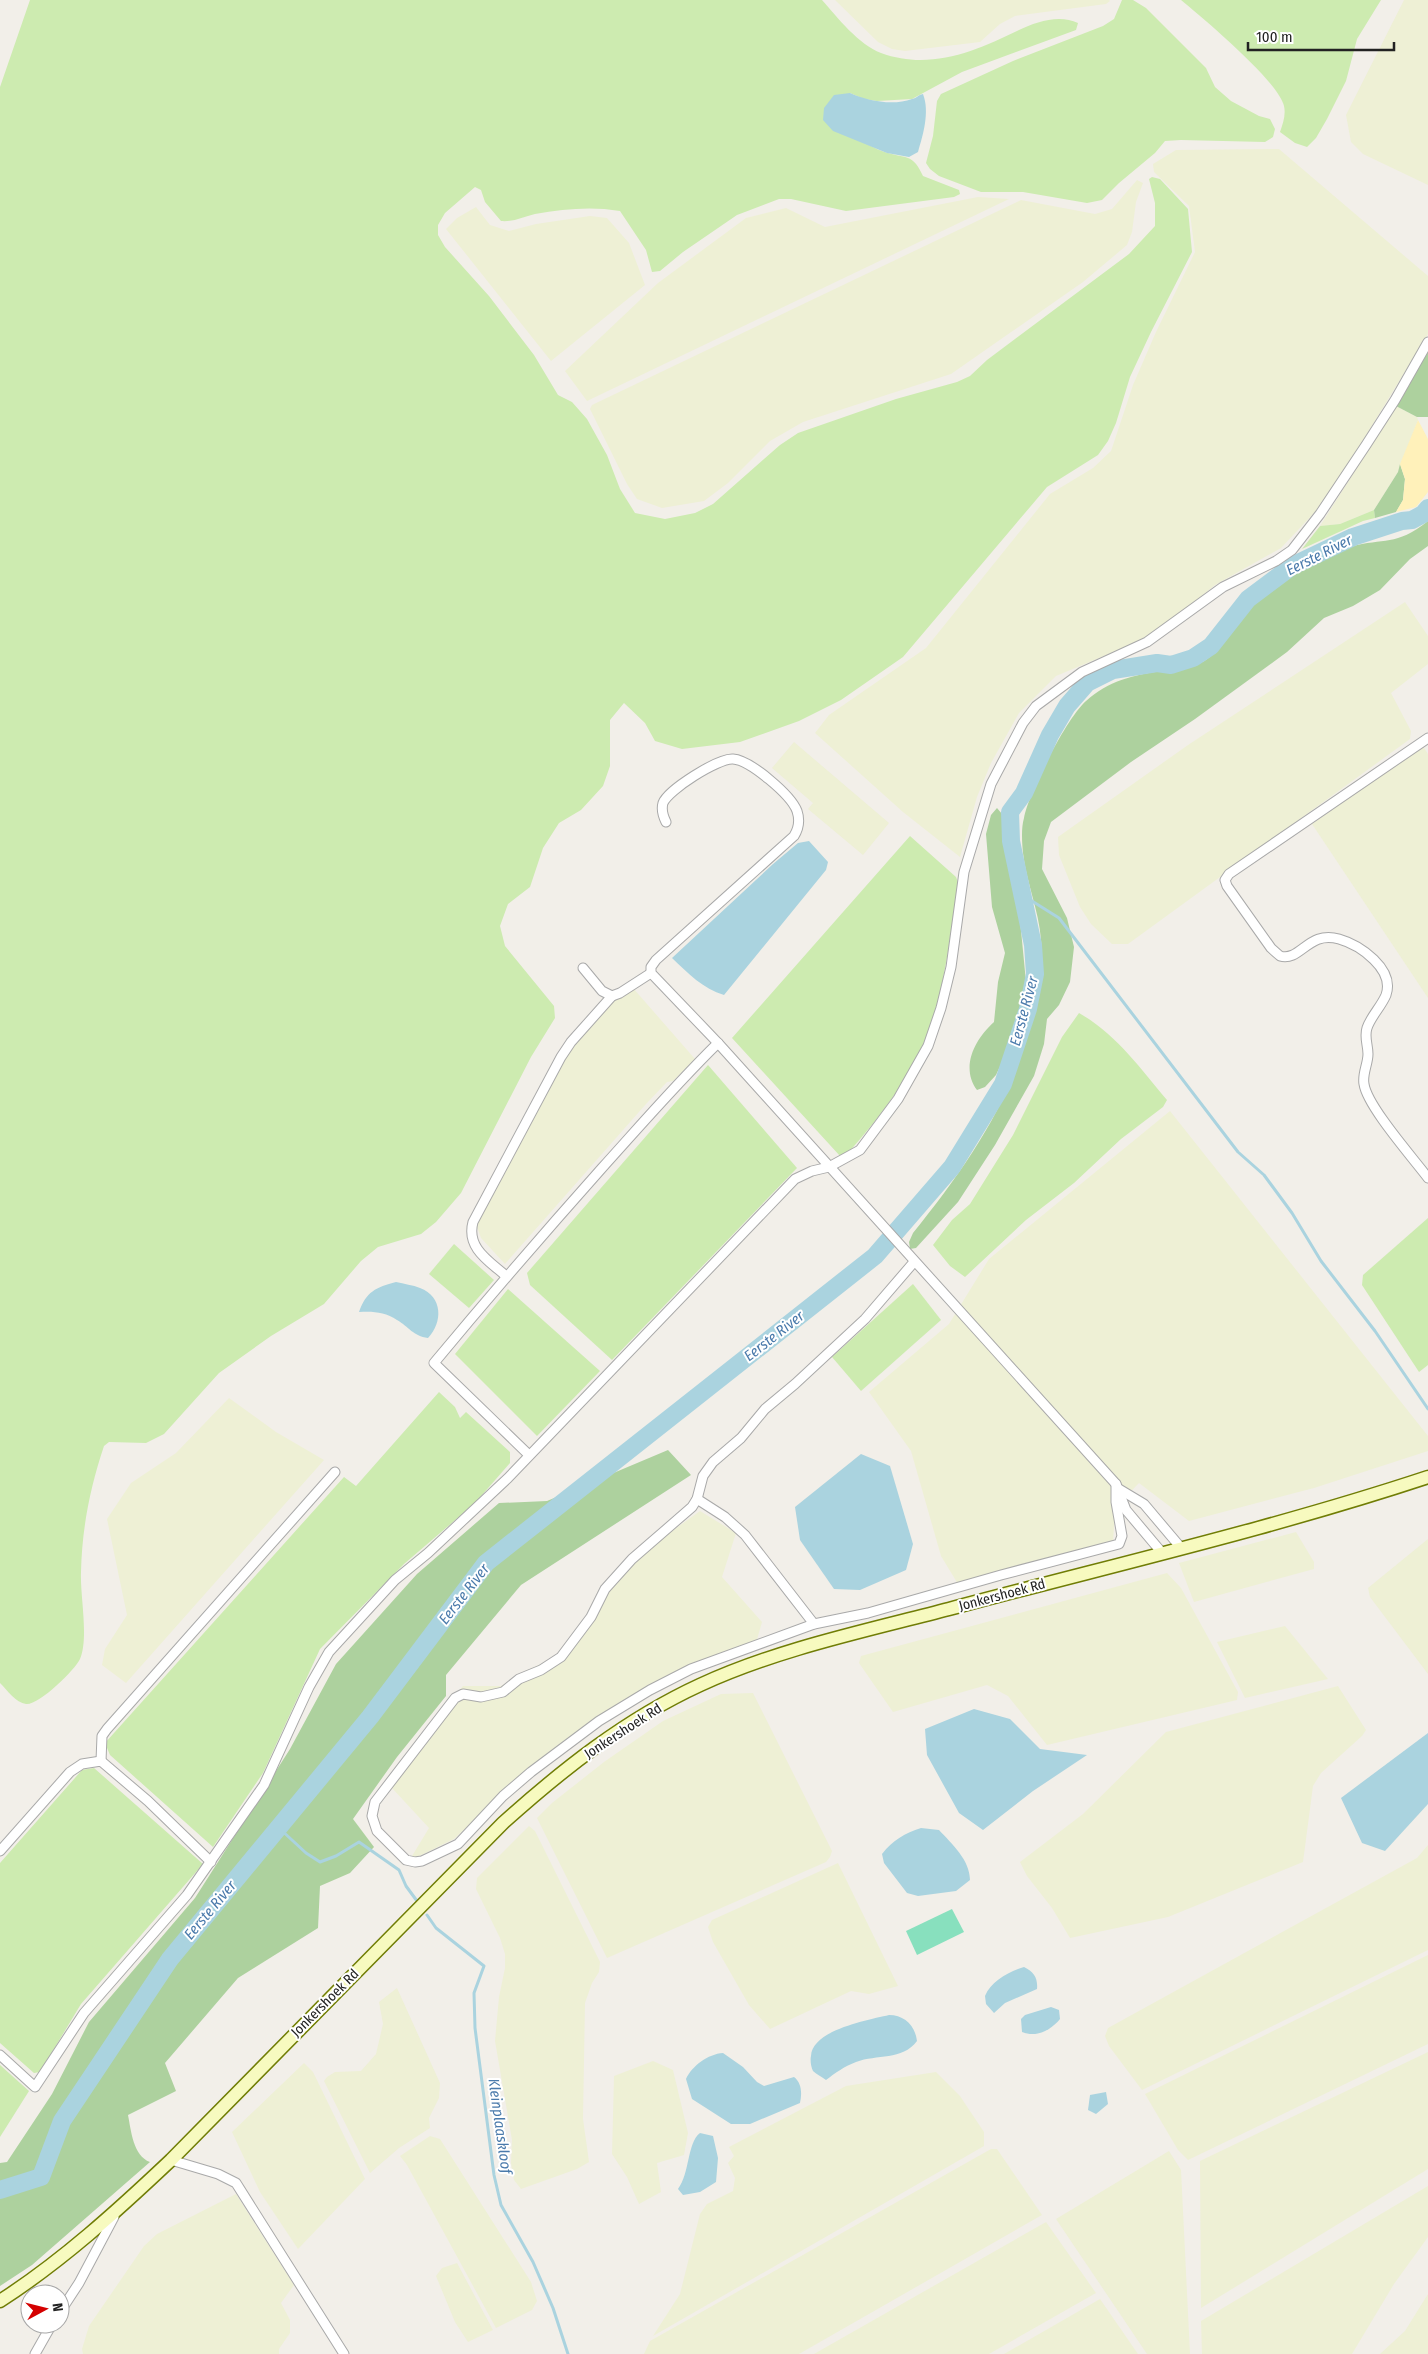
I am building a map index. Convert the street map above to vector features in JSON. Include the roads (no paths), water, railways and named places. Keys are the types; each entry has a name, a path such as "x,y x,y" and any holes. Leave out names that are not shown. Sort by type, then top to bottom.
{"street":[{"path":"0,2056 35,2087 84,2013 187,1895 264,1785 309,1687 329,1652 395,1580 477,1509 795,1179 812,1171 829,1167 853,1155 865,1145 898,1099 928,1046 941,1008 951,967 964,872 991,784 1023,723 1036,706 1082,672 1147,642 1223,587 1276,561 1292,550 1320,514 1366,446 1428,342"},
{"path":"1428,738 1229,874 1225,880 1231,893 1271,948 1280,956 1294,955 1315,939 1333,937 1370,955 1380,967 1385,975 1387,991 1366,1030 1368,1053 1364,1084 1381,1117 1428,1178"},
{"path":"666,822 662,809 665,799 714,763 726,759 739,759 753,766 794,806 799,819 794,836 656,960 651,966 651,973 718,1043 1118,1486 1144,1504 1182,1550"},
{"path":"583,968 602,991 612,996"},
{"path":"506,1276 476,1250 471,1237 473,1222 561,1057 571,1042 612,996 620,994 651,973"},
{"path":"528,1455 434,1363 506,1276 687,1073 718,1043"},
{"path":"914,1262 865,1319 765,1409 741,1438 713,1462 700,1482 697,1499 692,1507 632,1559 605,1589 591,1617 561,1657 541,1670 519,1679 503,1692 481,1696 463,1694 450,1704 375,1802 372,1811 373,1823 388,1844 406,1860 415,1862 452,1848 503,1796 531,1772 599,1721 624,1705 691,1669 814,1624 868,1613 1119,1544 1122,1536 1116,1502 1118,1486"},
{"path":"100,1761 102,1736 106,1729 335,1472"},
{"name":"Jonkershoek Rd","path":"0,2301 27,2284 116,2211 171,2160 503,1823 535,1794 601,1743 644,1715 699,1686 758,1661 1182,1550 1393,1490 1428,1477"},
{"path":"1118,1486 1126,1510 1162,1554"},
{"path":"697,1499 725,1517 745,1535 814,1624"},
{"path":"0,1851 70,1772 82,1764 100,1761 148,1801 211,1862"},
{"path":"171,2160 218,2174 236,2183 344,2354"},
{"path":"70,2296 116,2211"},
{"path":"35,2354 46,2334"}],"water":[{"path":"850,93 873,100 889,102 914,99 923,94 926,116 918,152 909,157 887,153 833,131 823,120 824,108 834,95"},
{"path":"809,841 828,862 826,870 724,995 703,985 672,958 773,864 798,843"},
{"path":"396,1282 411,1285 428,1292 437,1304 438,1318 433,1332 428,1338 415,1333 388,1315 374,1312 359,1312 365,1300 373,1291"},
{"path":"861,1454 890,1466 913,1544 906,1570 860,1590 834,1589 800,1540 795,1507"},
{"path":"974,1709 1010,1719 1040,1749 1087,1755 1033,1791 983,1830 959,1813 927,1755 925,1729"},
{"path":"1428,1733 1428,1804 1385,1851 1362,1843 1341,1798"},
{"path":"921,1828 939,1830 964,1859 970,1880 956,1891 918,1896 907,1893 884,1863 882,1854 890,1845 910,1832"},
{"path":"1024,1967 1035,1976 1037,1989 1005,2003 994,2013 986,2004 985,1996 988,1991 1001,1977"},
{"path":"1051,2007 1059,2010 1060,2019 1052,2027 1043,2032 1033,2034 1022,2032 1021,2019 1025,2015"},
{"path":"889,2015 904,2019 914,2030 917,2041 911,2047 897,2054 856,2062 826,2080 813,2071 811,2056 814,2047 821,2039 855,2023"},
{"path":"723,2053 743,2067 757,2082 764,2086 794,2077 799,2082 801,2089 800,2103 750,2124 731,2124 692,2099 686,2079 689,2074 696,2065 706,2058"},
{"path":"1106,2092 1108,2104 1096,2114 1088,2110 1090,2095"},
{"path":"700,2133 713,2136 718,2158 716,2182 700,2192 683,2195 678,2189 685,2175 690,2151"}],"waterway":[{"name":"Eerste River","path":"0,2190 41,2177 62,2121 170,1959 370,1717 486,1563 875,1256 952,1167 1003,1084 1028,1009 1035,974 1033,945 1011,841 1010,812 1024,793 1050,735 1067,706 1087,683 1113,670 1157,663 1171,665 1193,658 1211,646 1248,599 1292,566 1353,537 1402,521 1412,520 1423,514 1428,508"},
{"path":"1024,896 1059,918 1238,1152 1264,1175 1292,1213 1321,1261 1375,1331 1428,1409"},
{"name":"Kleinplaaskloof","path":"279,1828 306,1853 320,1862 336,1856 359,1842 399,1870 406,1886 417,1901"},
{"name":"Kleinplaaskloof","path":"427,1915 436,1928 484,1966 474,1993 475,2028 494,2175 501,2205 533,2262 553,2308 568,2354"}]}
